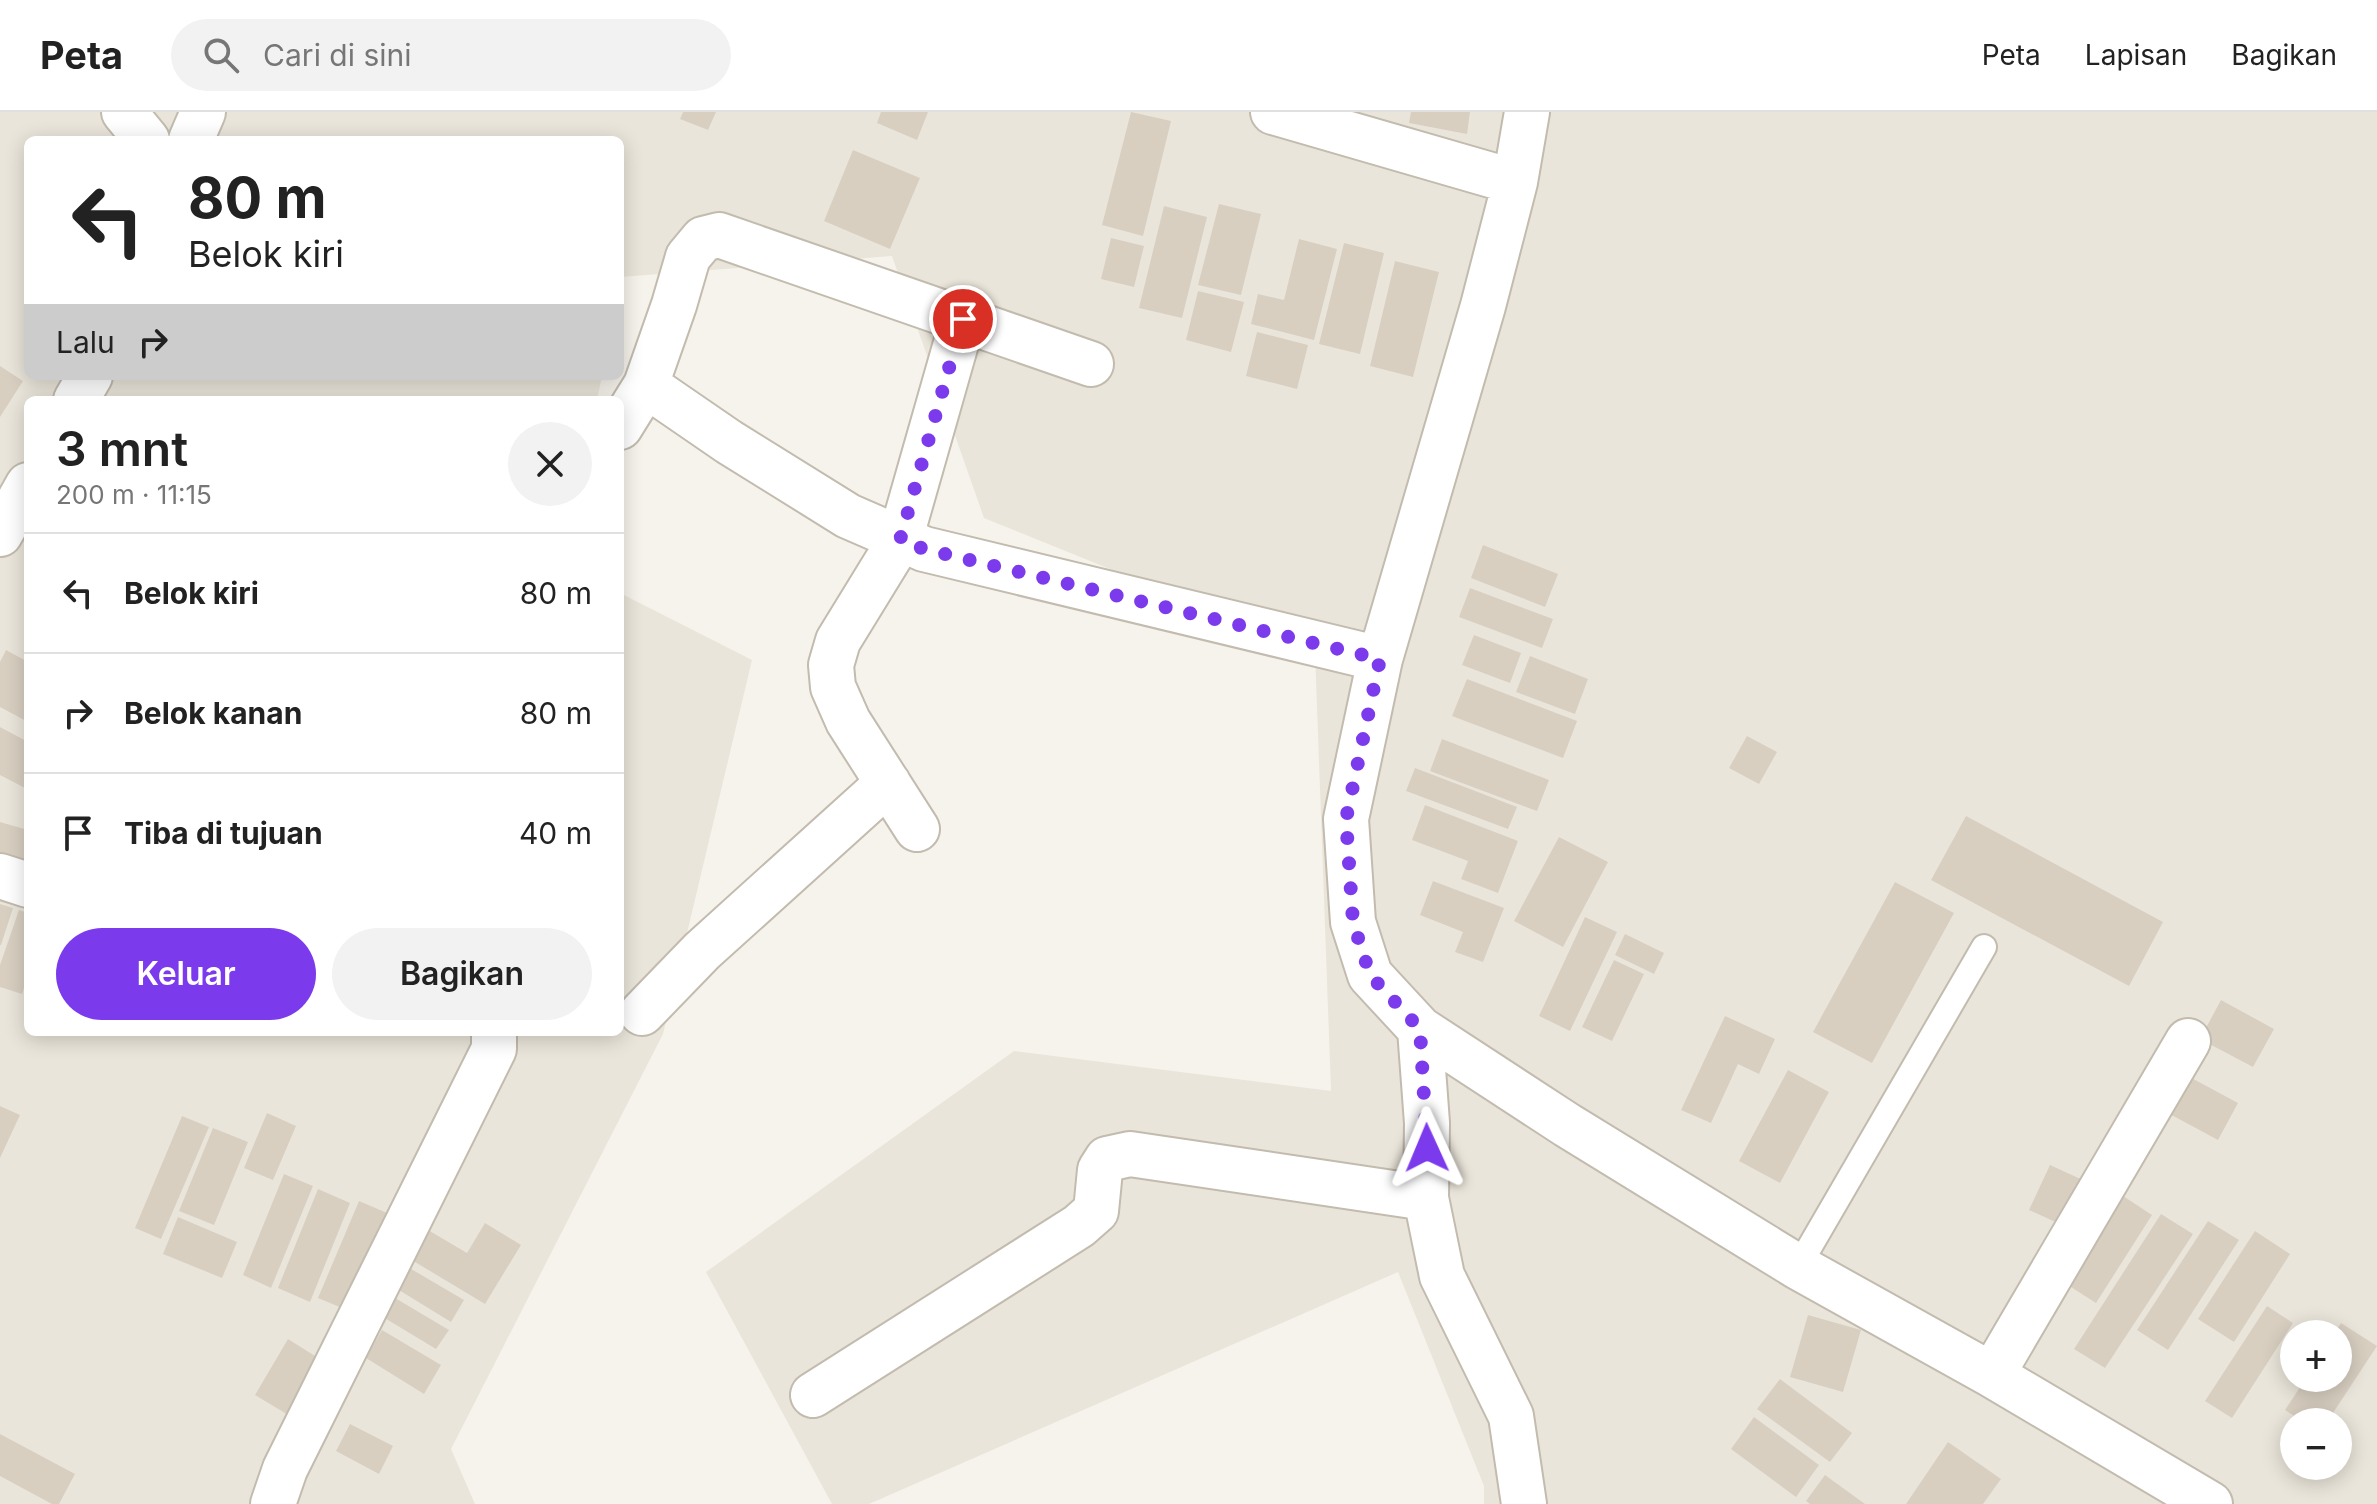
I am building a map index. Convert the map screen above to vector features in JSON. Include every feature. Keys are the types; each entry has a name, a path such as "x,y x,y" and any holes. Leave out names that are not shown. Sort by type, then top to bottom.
{"street":[{"path":"124,112 144,136"},
{"path":"193,136 203,112"},
{"path":"1273,112 1515,182"},
{"path":"1527,112 1515,182 1483,306 1380,659 1346,819 1353,922 1370,975 1420,1029 1567,1125 1798,1267 1992,1375 2157,1491 2210,1504"},
{"path":"624,421 646,385 688,257 703,239 719,235 1091,364"},
{"path":"917,829 848,721 833,687 831,665 838,641 900,540 963,319"},
{"path":"646,385 729,442 848,516 924,549 1380,659"},
{"path":"0,534 24,492"},
{"path":"642,1013 702,951 888,783"},
{"path":"0,876 24,884"},
{"path":"1420,1029 1427,1123 1426,1198 1442,1276 1511,1416 1524,1504"},
{"path":"273,1504 285,1469 494,1049 494,1036"},
{"path":"1992,1375 2188,1041"},
{"path":"813,1395 1079,1226 1096,1211 1100,1170 1107,1159 1130,1154 1426,1198"}],"lane":[{"path":"1798,1267 1984,947"}],"shaded area":[{"path":"0,112 2377,112 2377,1504 1484,1504 1484,1486 1398,1272 869,1504 832,1504 706,1272 1014,1051 1331,1091 1315,652 984,518 892,256 624,277 624,136 24,136 24,380 601,380 598,396 24,396 24,1036 624,1036 624,595 752,660 663,1034 451,1449 475,1504 0,1504"}],"building":[{"path":"683,112 716,112 708,130 680,119"},
{"path":"881,112 928,112 917,140 877,123"},
{"path":"1131,112 1171,121 1143,236 1102,225"},
{"path":"1411,112 1470,112 1467,134 1409,123"},
{"path":"853,150 920,178 890,249 824,221"},
{"path":"1219,204 1261,214 1241,295 1198,285"},
{"path":"1164,206 1207,217 1182,318 1139,308"},
{"path":"1111,238 1144,246 1134,287 1101,279"},
{"path":"1299,239 1337,249 1314,340 1251,324 1258,294 1284,300"},
{"path":"1344,243 1384,253 1360,354 1319,344"},
{"path":"1395,261 1439,272 1413,377 1370,366"},
{"path":"1198,291 1244,302 1231,352 1186,340"},
{"path":"1257,332 1308,345 1297,389 1246,376"},
{"path":"0,366 23,381 0,417"},
{"path":"1483,545 1558,574 1545,607 1471,578"},
{"path":"1470,588 1553,619 1542,648 1459,617"},
{"path":"1474,635 1521,653 1510,683 1462,665"},
{"path":"6,650 24,660 24,720 0,707 0,662"},
{"path":"1530,656 1588,679 1575,714 1516,692"},
{"path":"1467,679 1577,721 1563,758 1452,716"},
{"path":"0,727 24,740 24,787 0,775"},
{"path":"1747,736 1777,752 1759,784 1729,768"},
{"path":"1442,739 1549,780 1537,811 1430,771"},
{"path":"1415,768 1517,807 1508,829 1406,791"},
{"path":"1425,805 1518,841 1498,893 1461,879 1468,861 1412,840"},
{"path":"1966,816 2163,922 2129,986 1931,880"},
{"path":"0,822 24,829 24,870 0,863"},
{"path":"1559,837 1608,862 1563,947 1514,921"},
{"path":"1433,881 1504,908 1483,962 1455,952 1463,932 1420,915"},
{"path":"1895,882 1954,913 1872,1063 1813,1032"},
{"path":"0,904 13,908 1,945 0,945"},
{"path":"19,910 24,912 22,994 0,987 0,965"},
{"path":"1585,917 1617,932 1570,1031 1539,1016"},
{"path":"1625,934 1664,953 1654,974 1615,955"},
{"path":"1614,960 1644,974 1612,1041 1582,1027"},
{"path":"2221,1000 2274,1029 2253,1067 2200,1039"},
{"path":"1725,1016 1775,1039 1759,1074 1738,1064 1711,1123 1681,1110"},
{"path":"1788,1070 1829,1092 1780,1183 1739,1161"},
{"path":"2186,1075 2238,1103 2218,1140 2166,1112"},
{"path":"0,1106 20,1115 0,1158"},
{"path":"267,1113 296,1126 273,1180 244,1168"},
{"path":"182,1116 209,1127 161,1239 135,1228"},
{"path":"213,1128 248,1142 214,1225 179,1211"},
{"path":"2050,1165 2085,1181 2064,1226 2029,1210"},
{"path":"284,1174 313,1186 271,1288 243,1275"},
{"path":"318,1189 350,1203 310,1302 278,1288"},
{"path":"2117,1192 2152,1215 2096,1303 2060,1280"},
{"path":"359,1201 394,1216 354,1313 318,1298"},
{"path":"2161,1214 2193,1234 2105,1368 2074,1349"},
{"path":"178,1217 237,1242 222,1278 163,1254"},
{"path":"2208,1221 2239,1240 2168,1350 2137,1330"},
{"path":"485,1223 521,1245 485,1304 400,1253 418,1224 467,1253"},
{"path":"2255,1231 2290,1254 2234,1342 2198,1319"},
{"path":"401,1263 464,1300 451,1322 389,1284"},
{"path":"390,1295 449,1330 436,1349 378,1314"},
{"path":"2267,1306 2288,1320 2280,1320 2280,1343 2232,1418 2205,1401"},
{"path":"1808,1315 1861,1330 1843,1392 1790,1377"},
{"path":"382,1330 441,1365 424,1394 366,1358"},
{"path":"2352,1330 2377,1346 2352,1384"},
{"path":"288,1339 323,1361 290,1416 255,1395"},
{"path":"1780,1379 1852,1433 1830,1462 1757,1409"},
{"path":"2297,1392 2347,1392 2336,1408 2286,1408"},
{"path":"1754,1417 1819,1465 1796,1497 1731,1449"},
{"path":"350,1424 393,1446 379,1474 336,1451"},
{"path":"0,1434 75,1474 59,1504 52,1504 0,1476"},
{"path":"1948,1442 2001,1479 1983,1504 1906,1504"},
{"path":"1825,1475 1865,1504 1810,1504 1806,1501"}],"route":[{"path":"963,319 900,540 924,549 1380,659 1346,819 1353,922 1370,975 1420,1029 1427,1148"}]}
